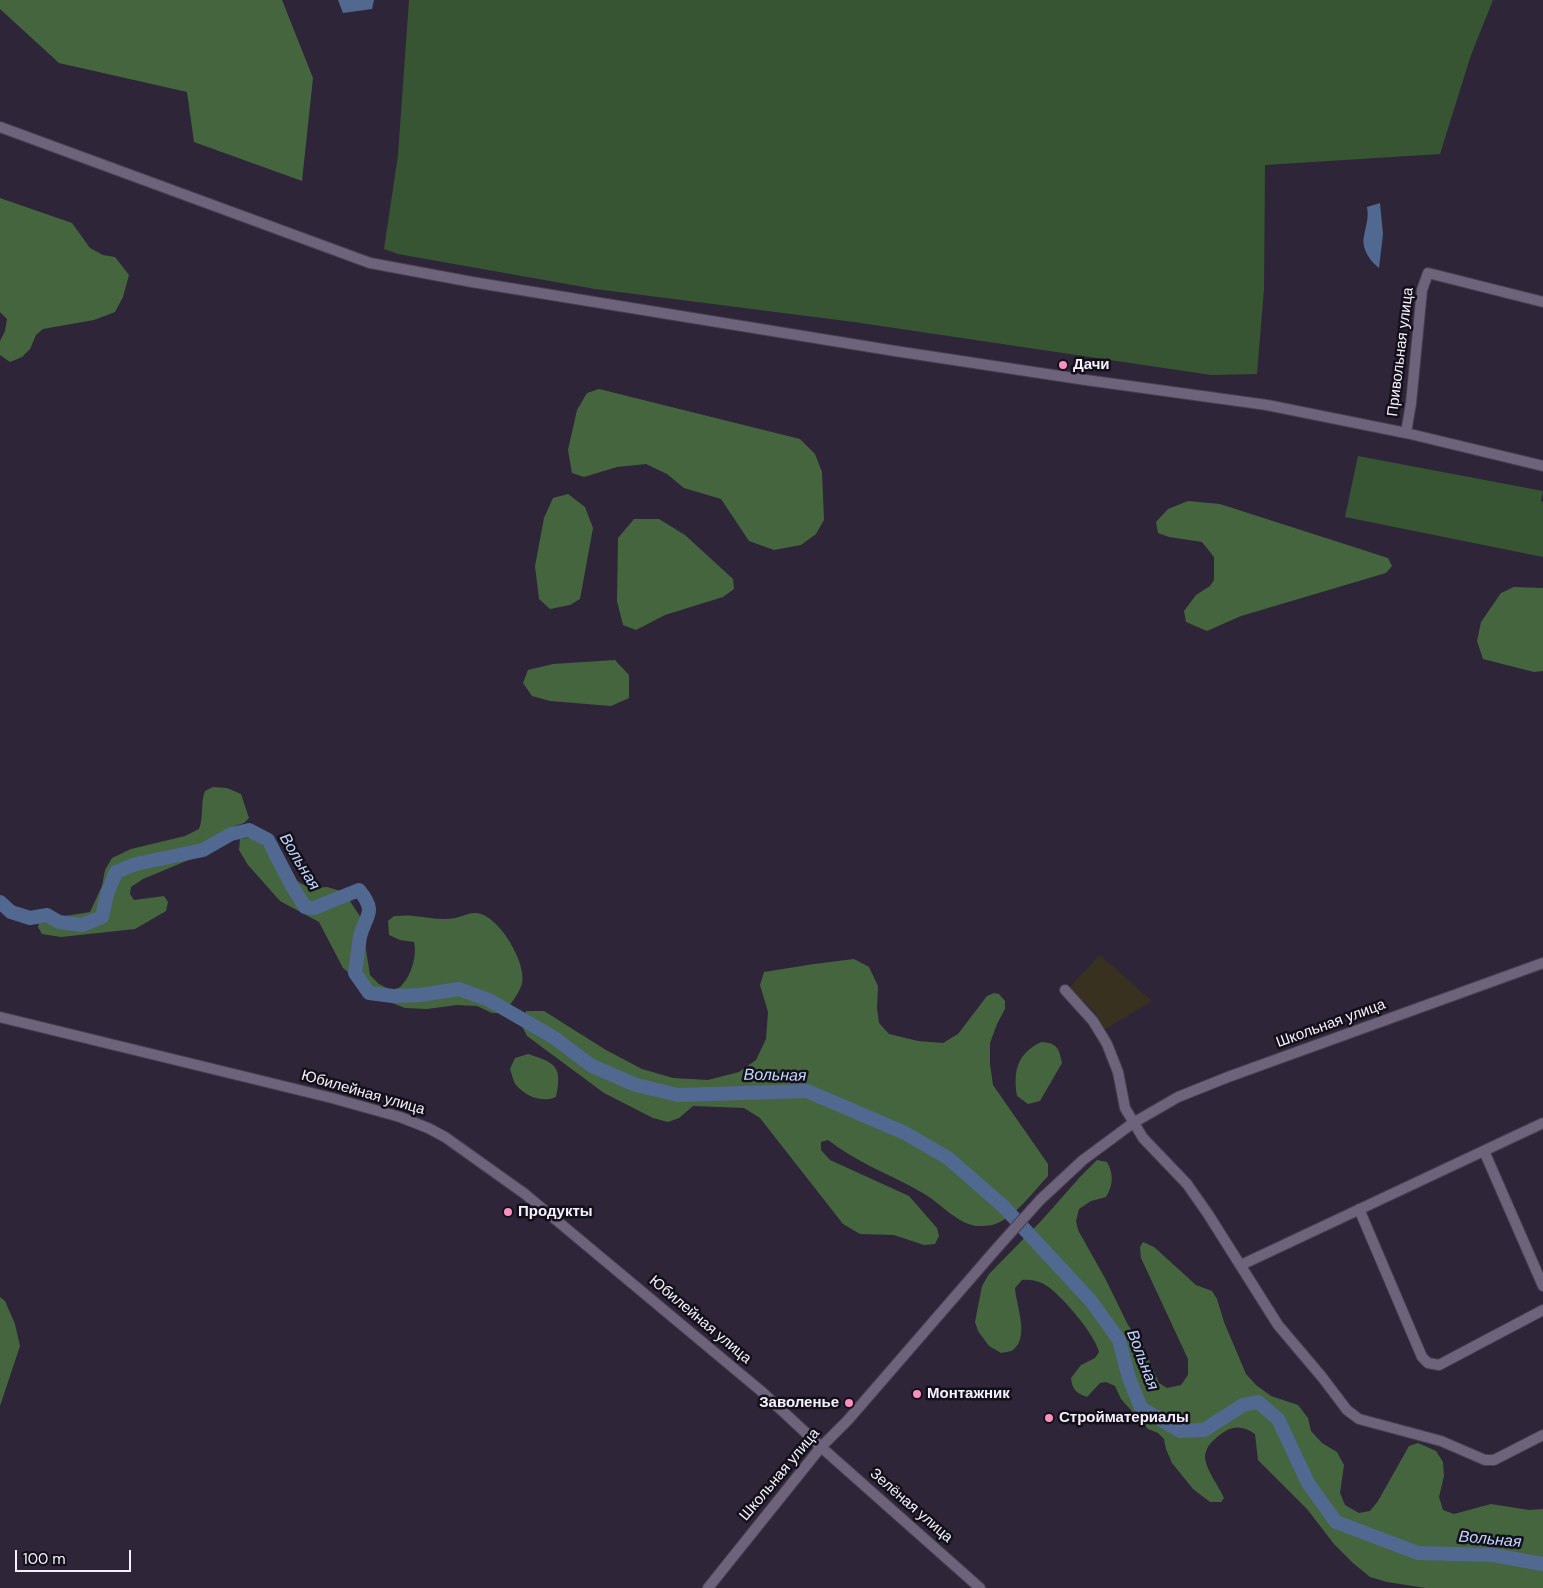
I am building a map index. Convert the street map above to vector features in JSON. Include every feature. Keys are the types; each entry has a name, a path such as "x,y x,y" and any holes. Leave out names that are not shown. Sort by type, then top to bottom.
{"street":[{"path":"0,127 370,263 472,282 896,351 1267,405 1406,433 1543,466"},
{"name":"Привольная улица","path":"1406,433 1411,403 1422,290 1428,273 1543,302"},
{"name":"Школьная улица","path":"708,1588 821,1447 876,1388 1040,1200 1083,1160 1133,1123 1178,1098 1228,1077 1543,963"},
{"path":"1065,990 1093,1021 1107,1044 1118,1072 1125,1108 1143,1138 1187,1184 1278,1325 1322,1377 1346,1410 1359,1419 1442,1441 1484,1460 1494,1460 1543,1435"},
{"name":"Юбилейная улица","path":"0,1017 332,1098 400,1117 428,1128 445,1137 525,1194 761,1391 821,1447"},
{"path":"1241,1265 1543,1123"},
{"path":"1484,1151 1543,1286"},
{"path":"1359,1208 1422,1357 1428,1364 1439,1365 1543,1310"},
{"name":"Зелёная улица","path":"821,1447 980,1588"}],"shaded area":[{"path":"1100,955 1152,1001 1104,1030 1096,1013 1069,988"}],"green space":[{"path":"0,0 282,0 313,78 302,181 194,142 187,92 59,63 0,9"},
{"path":"409,0 1493,0 1471,55 1440,154 1265,165 1264,289 1257,374 1211,375 854,322 595,289 398,254 384,249 398,155"},
{"path":"0,198 72,223 90,248 103,255 115,257 129,275 123,297 115,312 94,320 43,329 36,335 30,349 22,357 10,362 0,355 0,341 5,331 7,319 0,312"},
{"path":"599,389 800,439 815,454 822,472 824,520 816,534 801,545 774,550 749,541 721,499 684,488 667,474 646,464 617,467 584,477 572,473 568,450 577,410 587,393"},
{"path":"1358,456 1543,491 1541,501 1543,502 1543,557 1345,517"},
{"path":"568,494 585,507 593,528 580,599 570,605 550,609 539,599 535,566 544,518 553,498"},
{"path":"1188,501 1220,504 1388,558 1392,566 1386,573 1241,616 1207,631 1186,622 1184,611 1196,595 1210,586 1214,580 1214,557 1202,542 1169,537 1158,533 1156,522 1168,509"},
{"path":"634,519 659,519 685,535 733,579 734,589 723,597 665,615 636,630 623,625 617,601 618,538"},
{"path":"1514,587 1543,588 1543,671 1534,672 1483,659 1477,641 1481,622 1501,593"},
{"path":"615,660 629,675 629,698 611,706 550,701 532,696 523,683 528,670 553,664"},
{"path":"213,787 227,788 241,794 249,818 244,823 234,826 222,844 215,849 143,879 131,887 130,894 134,900 164,896 168,902 166,911 135,929 61,937 42,934 38,927 40,920 90,912 102,886 105,870 112,858 131,849 185,836 199,829 205,791"},
{"path":"256,837 285,874 304,885 314,888 327,887 344,892 361,918 370,975 379,984 391,990 400,987 406,981 413,964 414,942 400,940 389,935 388,921 394,916 444,919 477,913 489,918 497,925 511,944 521,965 522,984 516,996 503,1013 492,1013 477,1006 457,1005 427,1009 405,1008 379,998 343,968 319,922 280,901 248,865 239,850 240,839"},
{"path":"854,959 869,967 878,986 877,1008 879,1023 889,1034 918,1041 943,1043 958,1034 987,996 994,993 999,994 1005,1001 1005,1009 990,1043 993,1085 1048,1164 1048,1176 1023,1203 1002,1221 986,1226 968,1224 921,1192 862,1162 828,1140 821,1142 821,1150 830,1160 909,1196 937,1228 939,1236 935,1244 924,1245 894,1235 860,1234 843,1224 760,1118 744,1108 693,1106 679,1118 668,1122 653,1118 604,1093 527,1036 521,1024 526,1011 544,1011 606,1050 642,1069 673,1078 708,1080 739,1072 756,1060 766,1039 768,1012 760,985 764,972"},
{"path":"1041,1042 1056,1047 1062,1063 1040,1101 1028,1104 1017,1096 1017,1071 1022,1058"},
{"path":"528,1054 545,1060 555,1068 558,1079 556,1097 551,1099 535,1098 525,1093 516,1085 510,1069 515,1058"},
{"path":"1097,1160 1107,1162 1109,1166 1112,1175 1110,1189 1106,1197 1091,1201 1079,1209 1076,1221 1078,1230 1128,1325 1142,1344 1159,1383 1167,1388 1181,1385 1188,1375 1188,1359 1141,1258 1140,1247 1143,1242 1154,1247 1196,1285 1212,1291 1217,1299 1224,1322 1246,1374 1256,1385 1271,1396 1298,1405 1308,1418 1311,1431 1322,1443 1337,1452 1344,1465 1340,1493 1345,1505 1359,1513 1370,1511 1378,1501 1409,1446 1418,1443 1436,1451 1443,1462 1444,1476 1439,1497 1443,1510 1454,1514 1491,1504 1529,1510 1543,1509 1543,1588 1426,1588 1387,1582 1370,1577 1334,1544 1307,1509 1258,1460 1255,1434 1244,1428 1229,1429 1212,1442 1207,1449 1205,1456 1207,1466 1224,1498 1221,1502 1210,1502 1193,1489 1172,1463 1164,1439 1158,1433 1148,1429 1121,1399 1115,1386 1106,1382 1100,1383 1087,1397 1075,1390 1071,1378 1081,1365 1095,1358 1099,1352 1086,1327 1071,1309 1051,1289 1041,1283 1022,1280 1015,1288 1021,1321 1021,1337 1018,1344 1012,1351 1001,1353 989,1346 978,1331 975,1322 982,1286 989,1274"},
{"path":"0,1297 5,1301 15,1324 20,1346 0,1406"}],"water":[{"path":"338,0 374,0 372,9 343,13"},
{"path":"1380,203 1383,234 1379,268 1367,254 1363,241 1367,207"}],"waterway":[{"name":"Вольная","path":"0,902 11,912 30,918 47,915 59,922 82,925 102,917 107,894 116,872 136,864 203,850 231,834 249,830 268,840 305,907 314,908 359,890 365,898 369,909 360,937 355,973 369,993 393,996 420,995 459,989 489,1000 553,1037 592,1066 636,1085 678,1095 807,1091 905,1133 948,1158 1003,1206 1091,1301 1119,1340 1129,1378 1141,1408 1180,1431 1204,1430 1243,1405 1258,1402 1278,1419 1308,1483 1336,1522 1418,1553 1493,1555 1543,1564"}],"place":[{"name":"Дачи","path":"1063,365"},
{"name":"Продукты","path":"508,1212"},
{"name":"Монтажник","path":"917,1394"},
{"name":"Заволенье","path":"849,1403"},
{"name":"Стройматериалы","path":"1049,1418"}]}
